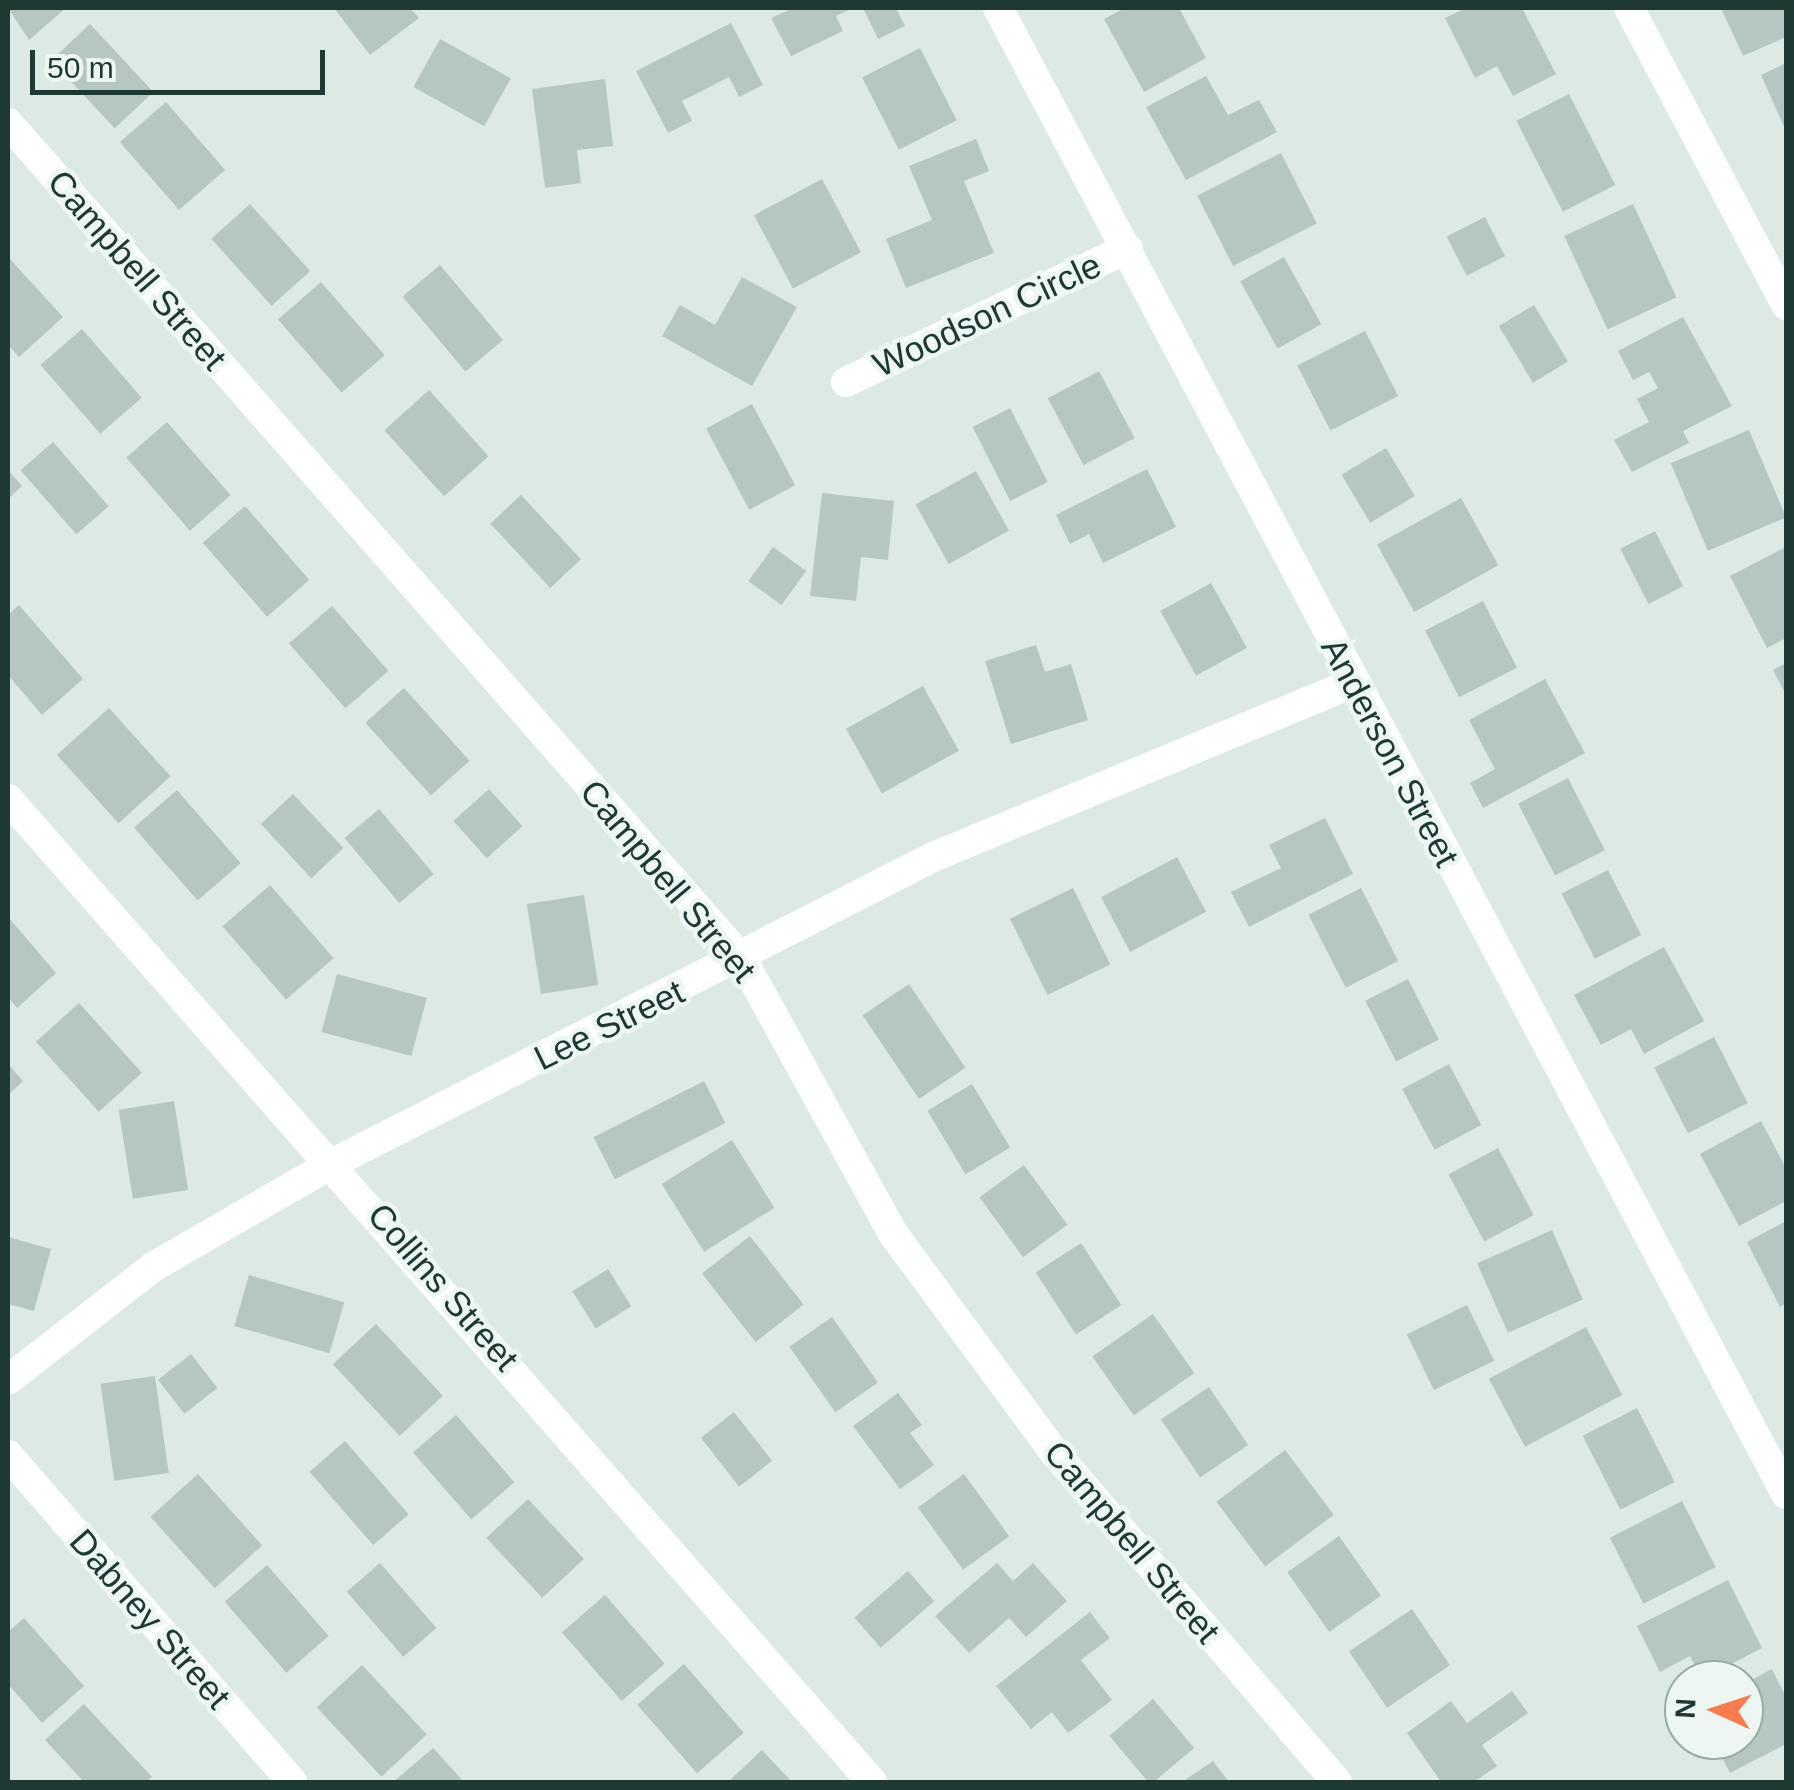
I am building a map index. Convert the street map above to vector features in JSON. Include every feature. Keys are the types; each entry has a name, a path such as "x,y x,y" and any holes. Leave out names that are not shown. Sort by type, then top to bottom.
{"street":[{"name":"Anderson Street","path":"998,8 1786,1494"},
{"path":"1629,8 1786,305"},
{"name":"Campbell Street","path":"8,123 742,959 894,1235 1054,1452 1336,1782"},
{"name":"Woodson Circle","path":"846,382 1128,248"},
{"name":"Lee Street","path":"8,1380 153,1267 334,1162 742,959 933,857 1353,683"},
{"name":"Collins Street","path":"8,799 334,1162 872,1782"},
{"name":"Dabney Street","path":"8,1455 292,1782"}],"building":[{"path":"8,8 66,8 29,40"},
{"path":"334,8 410,8 419,18 370,55"},
{"path":"793,8 853,8 836,16 843,31 791,56 771,18"},
{"path":"863,8 896,8 905,26 878,39"},
{"path":"1125,8 1179,8 1206,58 1144,92 1104,19"},
{"path":"1466,8 1522,8 1556,74 1513,96 1497,66 1475,78 1445,18"},
{"path":"1721,8 1786,8 1786,37 1743,56"},
{"path":"731,23 763,85 739,97 729,77 682,101 692,121 668,133 636,71"},
{"path":"90,24 153,92 115,128 51,60"},
{"path":"440,39 511,78 484,126 413,87"},
{"path":"920,48 957,120 899,150 862,78"},
{"path":"1786,63 1786,131 1761,75"},
{"path":"1206,76 1228,115 1259,100 1277,132 1186,180 1146,107"},
{"path":"605,79 613,146 577,150 581,183 545,188 532,89"},
{"path":"1569,94 1615,185 1563,212 1516,121"},
{"path":"166,102 225,170 179,210 120,142"},
{"path":"976,139 989,171 964,181 994,253 906,288 886,239 932,220 909,166"},
{"path":"1281,153 1317,223 1233,266 1197,196"},
{"path":"822,179 861,252 793,288 754,215"},
{"path":"250,204 310,271 272,306 211,239"},
{"path":"1633,204 1677,297 1608,329 1564,236"},
{"path":"1485,217 1505,256 1467,276 1447,237"},
{"path":"8,257 63,317 19,357 8,345"},
{"path":"1284,257 1321,324 1278,349 1240,281"},
{"path":"440,265 503,340 465,372 402,296"},
{"path":"742,277 797,307 752,386 662,336 680,305 715,325"},
{"path":"321,282 385,355 342,393 278,319"},
{"path":"1534,305 1568,362 1533,383 1499,326"},
{"path":"1683,317 1732,406 1683,431 1689,443 1632,472 1614,440 1649,422 1637,399 1658,388 1649,372 1633,380 1618,351"},
{"path":"82,329 142,398 100,434 40,365"},
{"path":"1365,331 1398,396 1330,431 1297,366"},
{"path":"1099,371 1135,438 1083,465 1048,398"},
{"path":"429,390 489,456 444,496 384,430"},
{"path":"752,404 795,485 749,510 706,428"},
{"path":"1010,408 1048,482 1010,501 973,427"},
{"path":"167,422 231,495 190,531 126,457"},
{"path":"1749,430 1786,517 1708,551 1671,463"},
{"path":"53,442 109,506 76,534 21,470"},
{"path":"1386,448 1415,496 1370,523 1341,475"},
{"path":"1147,469 1176,527 1103,563 1089,534 1070,544 1056,515"},
{"path":"8,470 22,486 8,499"},
{"path":"976,471 1009,530 949,564 916,504"},
{"path":"822,493 894,501 888,560 861,557 856,601 810,596"},
{"path":"521,495 581,559 550,588 490,524"},
{"path":"1461,498 1498,565 1414,612 1377,545"},
{"path":"245,506 309,580 267,617 203,543"},
{"path":"1655,531 1683,586 1648,604 1620,549"},
{"path":"773,547 806,571 781,605 748,581"},
{"path":"1786,547 1786,638 1767,648 1730,576"},
{"path":"1211,583 1247,648 1196,676 1160,611"},
{"path":"1483,601 1517,668 1459,697 1425,631"},
{"path":"19,605 83,679 42,715 8,675 8,615"},
{"path":"332,606 388,671 345,708 289,643"},
{"path":"1036,645 1045,672 1071,664 1088,720 1011,744 985,661"},
{"path":"1786,663 1786,695 1773,670"},
{"path":"1545,679 1585,753 1483,808 1470,783 1495,769 1469,720"},
{"path":"923,686 959,751 882,793 846,729"},
{"path":"404,688 470,761 431,796 365,723"},
{"path":"109,708 171,776 119,823 57,755"},
{"path":"1568,778 1605,850 1555,876 1518,803"},
{"path":"489,789 522,826 487,858 453,821"},
{"path":"177,790 241,863 198,901 134,827"},
{"path":"293,794 343,848 311,878 261,824"},
{"path":"379,809 434,874 399,903 345,838"},
{"path":"1325,818 1353,874 1249,927 1231,892 1281,868 1269,845"},
{"path":"1177,857 1206,912 1130,952 1101,897"},
{"path":"1608,870 1641,935 1595,959 1562,894"},
{"path":"270,885 334,958 286,1000 222,926"},
{"path":"1073,888 1110,964 1047,995 1010,919"},
{"path":"1361,888 1398,961 1346,988 1308,915"},
{"path":"584,895 598,985 541,994 527,904"},
{"path":"8,917 56,973 17,1008 8,997"},
{"path":"1664,947 1704,1021 1644,1054 1631,1029 1601,1045 1574,995"},
{"path":"337,974 427,998 411,1056 321,1032"},
{"path":"1408,979 1439,1040 1396,1061 1365,1001"},
{"path":"909,984 965,1068 919,1099 863,1015"},
{"path":"79,1003 142,1073 99,1112 36,1042"},
{"path":"1714,1037 1748,1103 1688,1133 1654,1067"},
{"path":"8,1064 23,1081 8,1095"},
{"path":"1449,1064 1481,1125 1435,1150 1402,1089"},
{"path":"704,1081 725,1123 615,1179 594,1137"},
{"path":"972,1084 1010,1147 966,1174 927,1111"},
{"path":"174,1101 188,1190 133,1199 119,1110"},
{"path":"1761,1121 1786,1168 1786,1201 1739,1226 1700,1154"},
{"path":"732,1140 774,1208 704,1252 662,1184"},
{"path":"1498,1148 1534,1215 1484,1241 1449,1174"},
{"path":"1024,1165 1067,1225 1023,1257 980,1197"},
{"path":"1786,1221 1786,1303 1780,1307 1747,1242"},
{"path":"1552,1230 1583,1299 1508,1333 1477,1263"},
{"path":"750,1236 804,1305 755,1342 702,1274"},
{"path":"8,1237 51,1249 34,1311 8,1304"},
{"path":"1081,1243 1121,1305 1076,1334 1036,1272"},
{"path":"608,1269 631,1306 596,1329 572,1291"},
{"path":"249,1275 344,1302 330,1353 234,1326"},
{"path":"1467,1305 1494,1361 1434,1390 1407,1334"},
{"path":"1153,1314 1194,1373 1134,1415 1092,1356"},
{"path":"832,1317 878,1383 835,1412 789,1347"},
{"path":"376,1324 443,1396 400,1436 333,1364"},
{"path":"1586,1327 1622,1395 1525,1447 1489,1379"},
{"path":"191,1354 217,1388 184,1414 158,1380"},
{"path":"155,1376 169,1473 114,1481 101,1384"},
{"path":"1209,1387 1248,1445 1200,1477 1161,1419"},
{"path":"898,1393 922,1425 910,1433 934,1465 900,1489 853,1426"},
{"path":"1637,1408 1675,1482 1620,1510 1583,1436"},
{"path":"734,1412 772,1461 739,1487 701,1438"},
{"path":"456,1415 514,1482 471,1520 413,1452"},
{"path":"345,1441 409,1514 373,1545 310,1472"},
{"path":"1285,1450 1334,1515 1265,1566 1216,1502"},
{"path":"198,1474 262,1545 215,1588 150,1517"},
{"path":"964,1474 1009,1536 963,1570 918,1508"},
{"path":"528,1499 584,1559 542,1598 486,1538"},
{"path":"1682,1501 1716,1567 1643,1604 1610,1538"},
{"path":"1339,1536 1381,1596 1329,1632 1287,1572"},
{"path":"380,1563 436,1628 403,1657 347,1592"},
{"path":"997,1563 1013,1581 1033,1563 1067,1601 1026,1637 1009,1618 969,1653 935,1616"},
{"path":"267,1565 329,1636 286,1673 225,1602"},
{"path":"908,1571 934,1601 881,1648 854,1618"},
{"path":"1728,1580 1762,1648 1739,1660 1692,1660 1690,1656 1664,1660 1664,1670 1660,1672 1637,1626"},
{"path":"605,1595 665,1664 622,1701 562,1632"},
{"path":"1412,1609 1450,1665 1387,1708 1349,1651"},
{"path":"1090,1612 1110,1638 1081,1660 1112,1700 1068,1733 1052,1712 1031,1729 996,1686"},
{"path":"24,1618 84,1686 42,1723 8,1684 8,1632"},
{"path":"684,1664 744,1733 697,1773 637,1705"},
{"path":"362,1665 427,1734 381,1777 317,1707"},
{"path":"1772,1669 1786,1697 1786,1744 1764,1755 1764,1673"},
{"path":"1512,1691 1528,1713 1482,1745 1497,1766 1474,1782 1441,1782 1407,1733 1451,1701 1467,1723"},
{"path":"1153,1699 1194,1748 1154,1782 1148,1782 1109,1736"},
{"path":"84,1704 152,1777 146,1782 84,1782 45,1740"},
{"path":"433,1748 464,1782 393,1782"},
{"path":"762,1750 792,1782 728,1782"},
{"path":"1723,1760 1755,1760 1730,1773"},
{"path":"1213,1761 1229,1782 1182,1782"}]}
